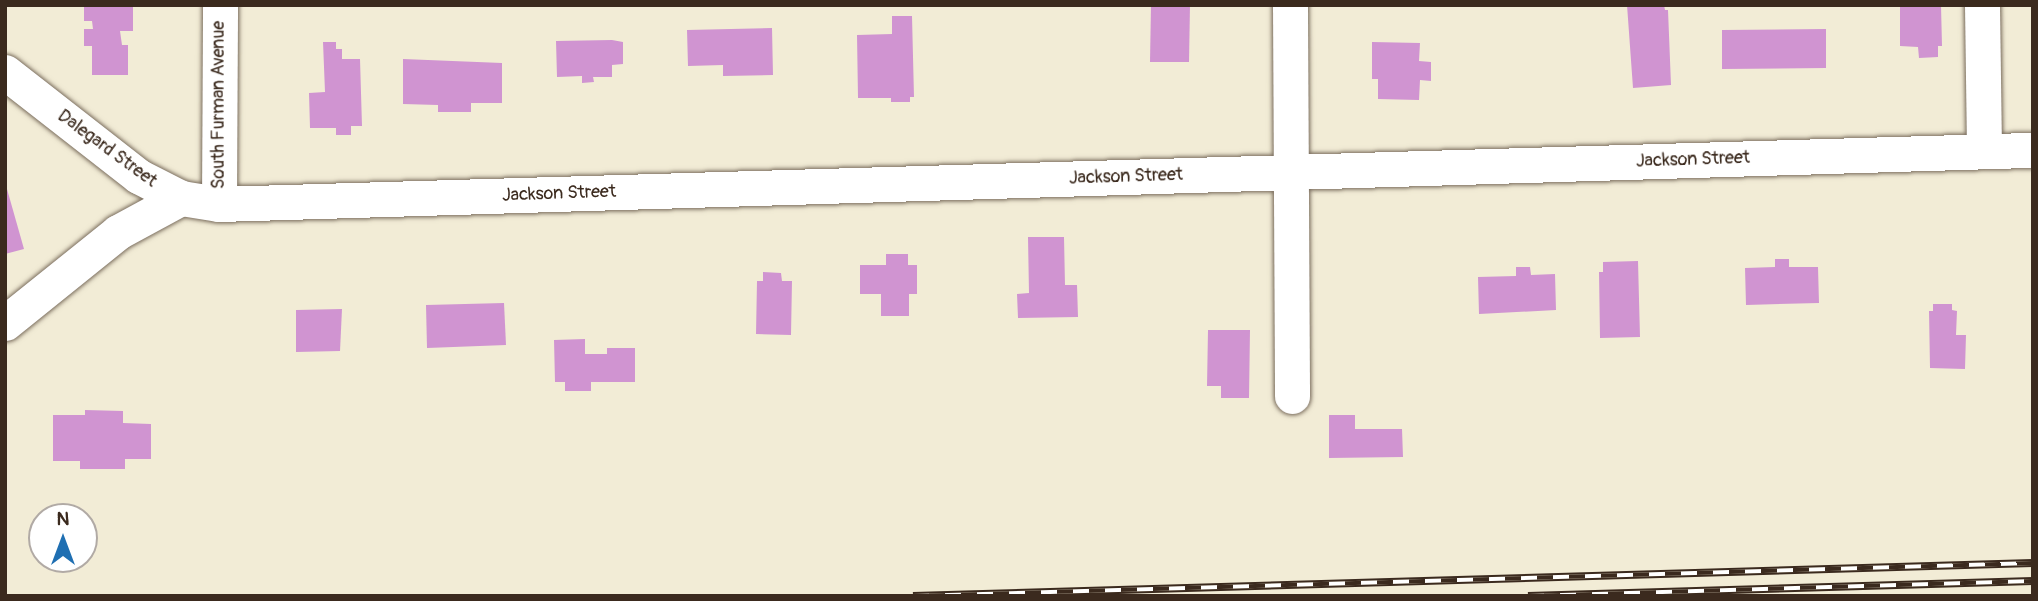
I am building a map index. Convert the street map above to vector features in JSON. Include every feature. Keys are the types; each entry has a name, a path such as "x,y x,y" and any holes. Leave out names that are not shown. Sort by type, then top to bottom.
{"street":[{"name":"South Furman Avenue","path":"219,204 220,5"},
{"path":"1290,5 1292,397"},
{"path":"1982,5 1984,151"},
{"name":"Dalegard Street","path":"5,72 138,176 181,198 219,204"},
{"name":"Jackson Street","path":"219,204 2033,149"},
{"path":"5,323 118,232 181,198"}],"building":[{"path":"84,5 133,5 133,31 120,31 122,45 128,45 128,75 92,75 92,46 84,46 84,29 93,29 92,21 84,21"},
{"path":"1151,5 1190,5 1189,62 1150,62"},
{"path":"1627,5 1664,5 1665,10 1668,10 1671,85 1633,88"},
{"path":"1900,5 1941,5 1942,46 1938,46 1938,57 1919,58 1918,47 1900,46"},
{"path":"892,16 912,16 914,97 910,97 910,102 891,102 891,98 858,98 857,35 892,34"},
{"path":"772,28 773,75 723,76 723,65 688,66 687,30"},
{"path":"1826,29 1826,68 1722,69 1722,30"},
{"path":"556,41 623,42 623,64 612,65 612,77 593,77 594,82 582,83 582,76 557,77"},
{"path":"323,42 336,42 336,49 342,49 342,59 360,59 362,126 351,126 351,135 336,135 336,128 310,128 309,93 325,92"},
{"path":"1372,42 1420,43 1419,61 1431,62 1431,81 1420,80 1419,100 1378,99 1378,79 1372,79"},
{"path":"403,59 502,63 502,103 471,103 471,112 438,112 438,105 403,104"},
{"path":"5,182 24,249 5,254"},
{"path":"1028,237 1064,237 1065,285 1077,285 1078,317 1018,318 1017,294 1029,293"},
{"path":"886,254 908,254 908,265 917,265 917,294 909,294 909,316 881,316 881,294 860,294 860,265 886,265"},
{"path":"1775,259 1789,259 1789,267 1818,267 1819,303 1746,305 1745,268 1775,267"},
{"path":"1638,261 1640,337 1600,338 1599,272 1603,272 1603,262"},
{"path":"1516,267 1530,267 1531,275 1555,274 1556,310 1479,314 1478,277 1516,276"},
{"path":"763,272 781,273 782,281 792,281 791,335 756,334 757,281 763,281"},
{"path":"504,303 506,345 427,348 426,305"},
{"path":"1933,304 1952,304 1952,310 1957,311 1956,335 1966,335 1965,369 1930,368 1929,311 1933,311"},
{"path":"342,309 340,351 296,352 296,310"},
{"path":"1208,330 1250,330 1249,398 1221,398 1221,386 1207,386"},
{"path":"585,339 585,354 607,354 607,348 635,348 635,382 591,382 591,391 565,391 565,382 555,382 554,340"},
{"path":"85,410 123,411 123,423 151,424 151,459 125,459 125,469 80,469 80,461 53,461 53,415 85,415"},
{"path":"1329,415 1355,415 1355,429 1402,429 1403,457 1329,458"}],"railway":[{"path":"913,596 2033,563"},
{"path":"1528,596 2033,581"}]}
